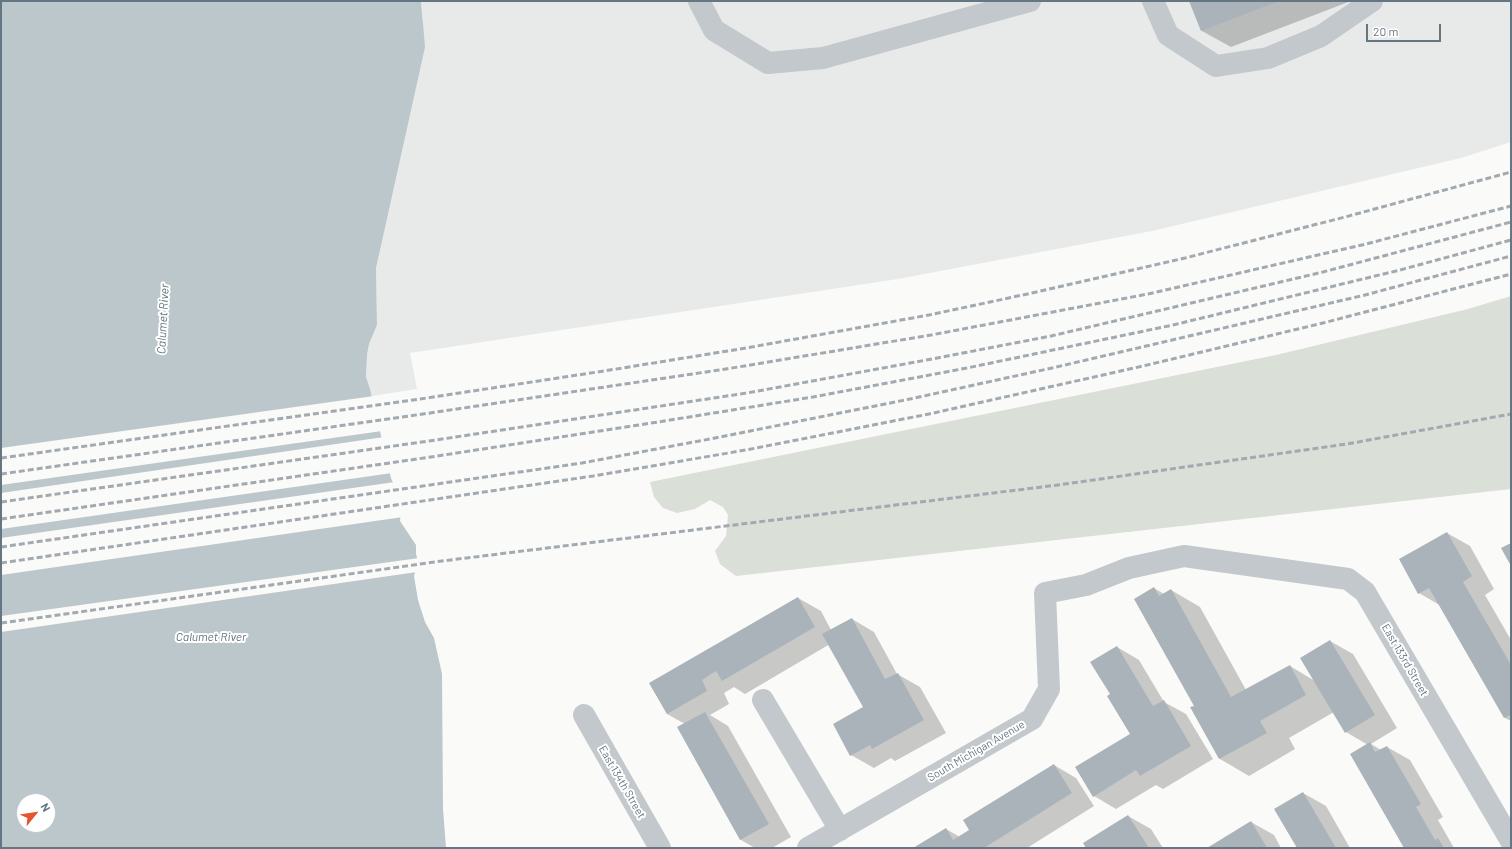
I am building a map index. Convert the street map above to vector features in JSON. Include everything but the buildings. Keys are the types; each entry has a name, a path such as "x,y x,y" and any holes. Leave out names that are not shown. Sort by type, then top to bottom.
{"street":[{"path":"698,1 714,30 768,63 822,58 1030,1"},
{"path":"1153,1 1168,35 1216,66 1268,58 1321,36 1372,1"},
{"name":"East 133rd Street","path":"1045,593 1086,585 1129,568 1184,556 1239,565 1348,579 1365,592 1511,841"},
{"name":"South Michigan Avenue","path":"808,848 1032,719 1049,689 1045,593"},
{"path":"763,700 840,830"},
{"name":"East 134th Street","path":"584,715 660,848"}],"shaded area":[{"path":"421,1 1511,1 1511,142 1461,158 1152,231 898,279 410,353 417,389 372,396 366,378 369,344 377,325 376,269 423,19"},
{"path":"1511,296 1511,489 736,576 720,564 715,551 726,536 728,515 723,507 710,500 695,509 677,513 663,508 654,497 650,482 1276,355 1468,309"}],"water":[{"name":"Calumet River","path":"1,1 421,1 425,47 376,268 377,325 369,344 366,377 391,478 402,504 400,521 416,545 418,561 414,576 418,600 425,622 434,638 442,674 443,809 446,848 1,848"}],"pier":[{"path":"374,396 382,431 1,485 1,448"},
{"path":"384,437 392,473 1,529 1,493"},
{"path":"395,482 404,503 403,517 1,575 1,538"},
{"path":"419,558 420,562 417,572 1,632 1,616"}],"railway":[{"path":"1,458 420,399 604,371 746,348 929,315 1185,258 1511,172"},
{"path":"1,474 726,369 931,335 1148,294 1366,244 1511,206"},
{"path":"1,502 429,441 747,393 932,359 1051,336 1323,272 1511,222"},
{"path":"1,519 431,457 813,397 967,368 1173,325 1400,270 1511,240"},
{"path":"1,547 582,463 715,438 910,399 1052,368 1365,295 1511,256"},
{"path":"1,563 593,476 746,450 929,414 1143,366 1323,323 1511,274"},
{"path":"1,623 442,561 1058,485 1347,444 1511,414"}]}
